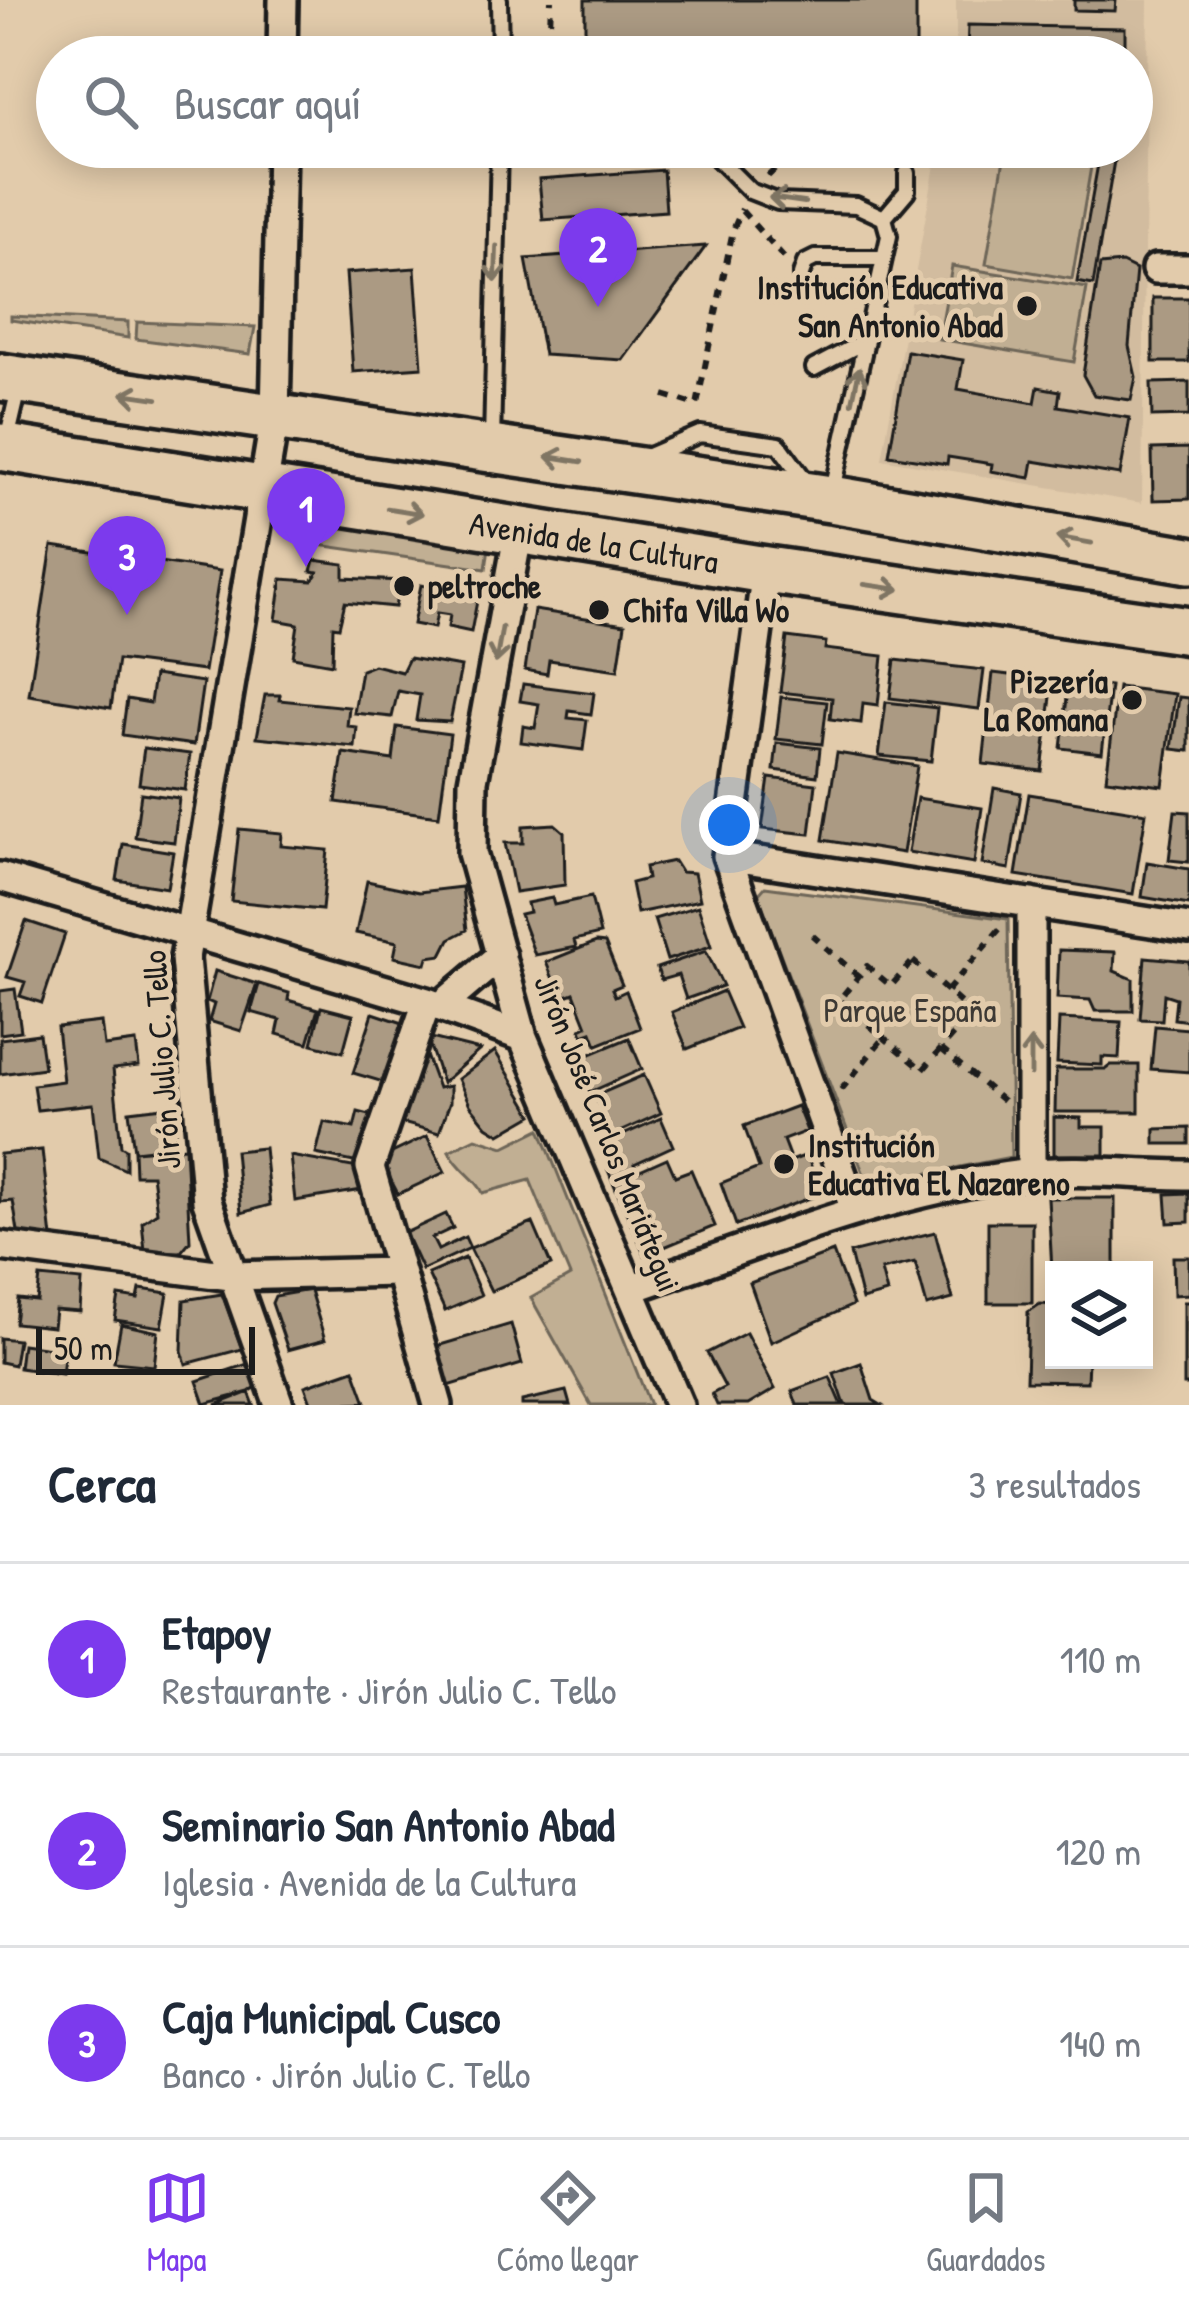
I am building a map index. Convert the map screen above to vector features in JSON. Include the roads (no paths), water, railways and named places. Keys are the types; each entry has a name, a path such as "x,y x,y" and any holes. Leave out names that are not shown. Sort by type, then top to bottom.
{"highway":[{"path":"10,379 823,498 1189,560"},
{"name":"Avenida de la Cultura","path":"2,451 263,487 766,571 1189,631"}],"street":[{"path":"282,36 283,0"},
{"name":"Jirón Julio C. Tello","path":"279,1405 207,1201 185,958 275,416 280,168"},
{"path":"1156,269 1189,269"},
{"name":"Jirón José Carlos Mariátegui","path":"519,530 473,781 472,853 523,1037 679,1405"},
{"path":"766,571 727,856 855,1210"},
{"path":"727,856 1189,928"},
{"path":"0,878 433,1005 523,1037"},
{"path":"1030,1174 1031,904"},
{"path":"438,1405 370,1167 433,1005 501,956"},
{"path":"630,1289 855,1210 950,1185 1030,1174 1189,1175"},
{"path":"0,1246 231,1276 397,1272"}],"lane":[{"path":"499,0 500,36"},
{"path":"727,168 750,191 778,202 856,205 884,218 889,236 823,498"},
{"path":"492,448 499,169"},
{"path":"884,218 907,191 907,172"},
{"path":"803,269 815,258 884,258"},
{"path":"814,368 866,341"},
{"path":"2,451 10,379"}],"place":[{"name":"Institución Educativa San Antonio Abad","path":"1027,306"},
{"name":"Seminario San Antonio Abad","path":"598,307"},
{"name":"Etapoy","path":"306,567"},
{"name":"peltroche","path":"404,586"},
{"name":"Chifa Villa Wo","path":"599,610"},
{"name":"Caja Municipal Cusco","path":"127,615"},
{"name":"Pizzería La Romana","path":"1132,700"},
{"name":"Institución Educativa El Nazareno","path":"784,1164"}],"park label":[{"name":"Parque España","path":"910,1010"}]}
